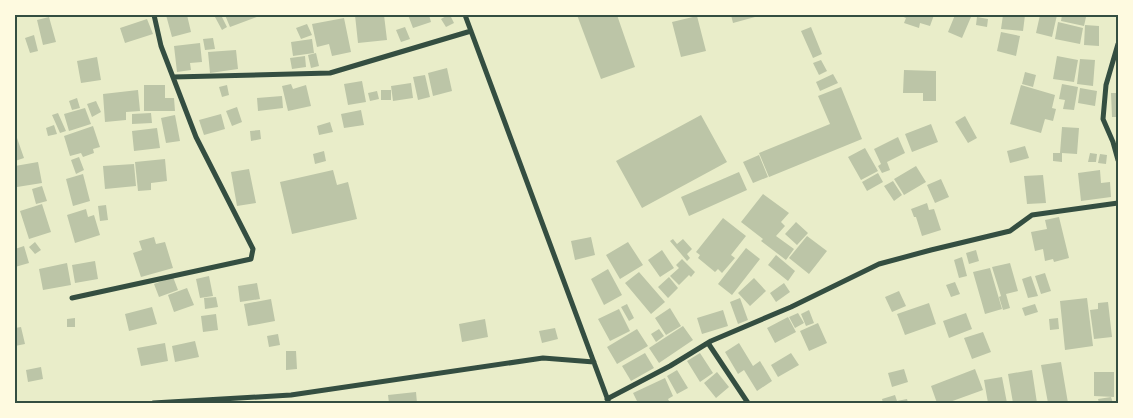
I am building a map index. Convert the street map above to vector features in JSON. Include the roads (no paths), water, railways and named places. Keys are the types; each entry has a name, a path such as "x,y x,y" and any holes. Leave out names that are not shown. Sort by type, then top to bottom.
{"street":[{"path":"72,298 251,259 253,249 196,137 161,46 154,15"},
{"path":"465,15 608,401 708,343 791,307 879,264 1010,231 1032,215 1118,204"},
{"path":"173,77 330,73 470,31"},
{"path":"1118,44 1106,85 1103,119 1118,160"},
{"path":"708,343 748,403"},
{"path":"153,403 291,394 543,358 594,362"}]}
